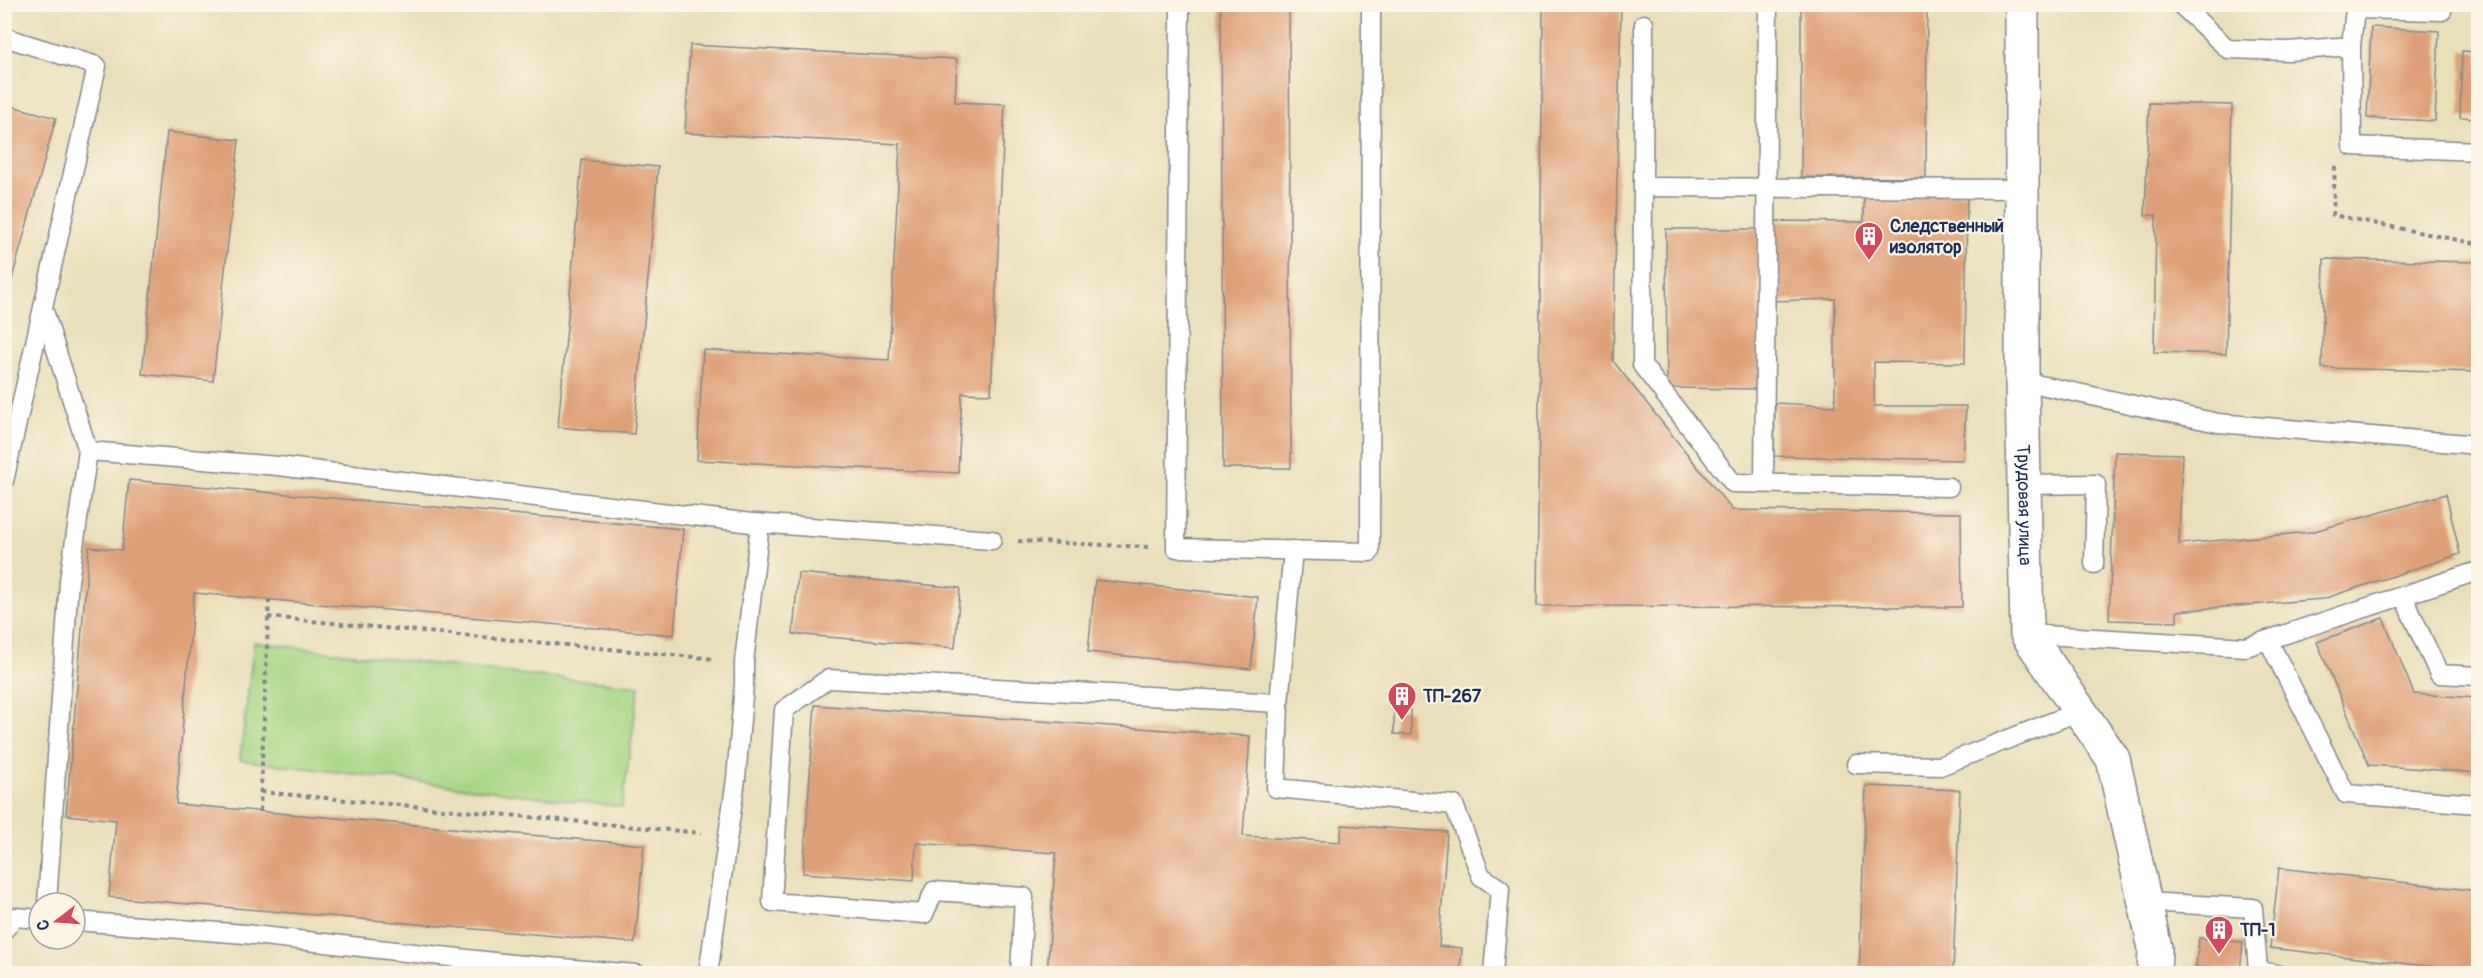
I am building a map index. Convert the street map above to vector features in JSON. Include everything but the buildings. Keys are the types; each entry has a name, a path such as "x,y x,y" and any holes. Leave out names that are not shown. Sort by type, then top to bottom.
{"street":[{"name":"Трудовая улица","path":"2022,4 2022,381 2027,634"},
{"path":"2027,634 2113,759 2155,948 2154,974"}],"lane":[{"path":"1180,4 1176,549 1370,552 1371,4"},
{"path":"1764,483 1768,4"},
{"path":"2180,4 2228,49 2288,51 2351,46"},
{"path":"2442,11 2355,9 2351,46 2352,146 2478,151"},
{"path":"1644,24 1642,365 1733,483 1949,487"},
{"path":"4,37 97,66 4,481"},
{"path":"1643,188 2022,189"},
{"path":"43,309 88,451 69,581 48,891"},
{"path":"2022,381 2218,423 2478,445"},
{"path":"88,451 278,466 760,524 744,662 744,684 729,836 708,974"},
{"path":"2024,485 2096,484 2094,564"},
{"path":"754,523 992,540"},
{"path":"1293,550 1279,703 1276,788 1454,805 1481,876 1500,889 1493,974"},
{"path":"2027,634 2246,647 2478,571"},
{"path":"2403,596 2439,674 2478,676"},
{"path":"2268,640 2346,794 2478,804"},
{"path":"1020,974 1024,897 934,891 924,914 772,902 784,710 828,679 1279,703"},
{"path":"1856,764 1940,766 2080,711"},
{"path":"2145,903 2253,908 2258,971 2277,974"},
{"path":"8,922 27,920"},
{"path":"87,922 245,934 512,964 636,974"}],"path":[{"path":"992,540 1176,549"},
{"path":"260,811 269,599"},
{"path":"268,617 744,662"},
{"path":"261,792 729,836"}],"green space":[{"path":"254,642 499,672 639,686 622,807 240,760"}],"place":[{"name":"Следственный изолятор","path":"1869,262"},
{"name":"ТП-267","path":"1402,722"},
{"name":"ТП-1","path":"2219,956"}]}
